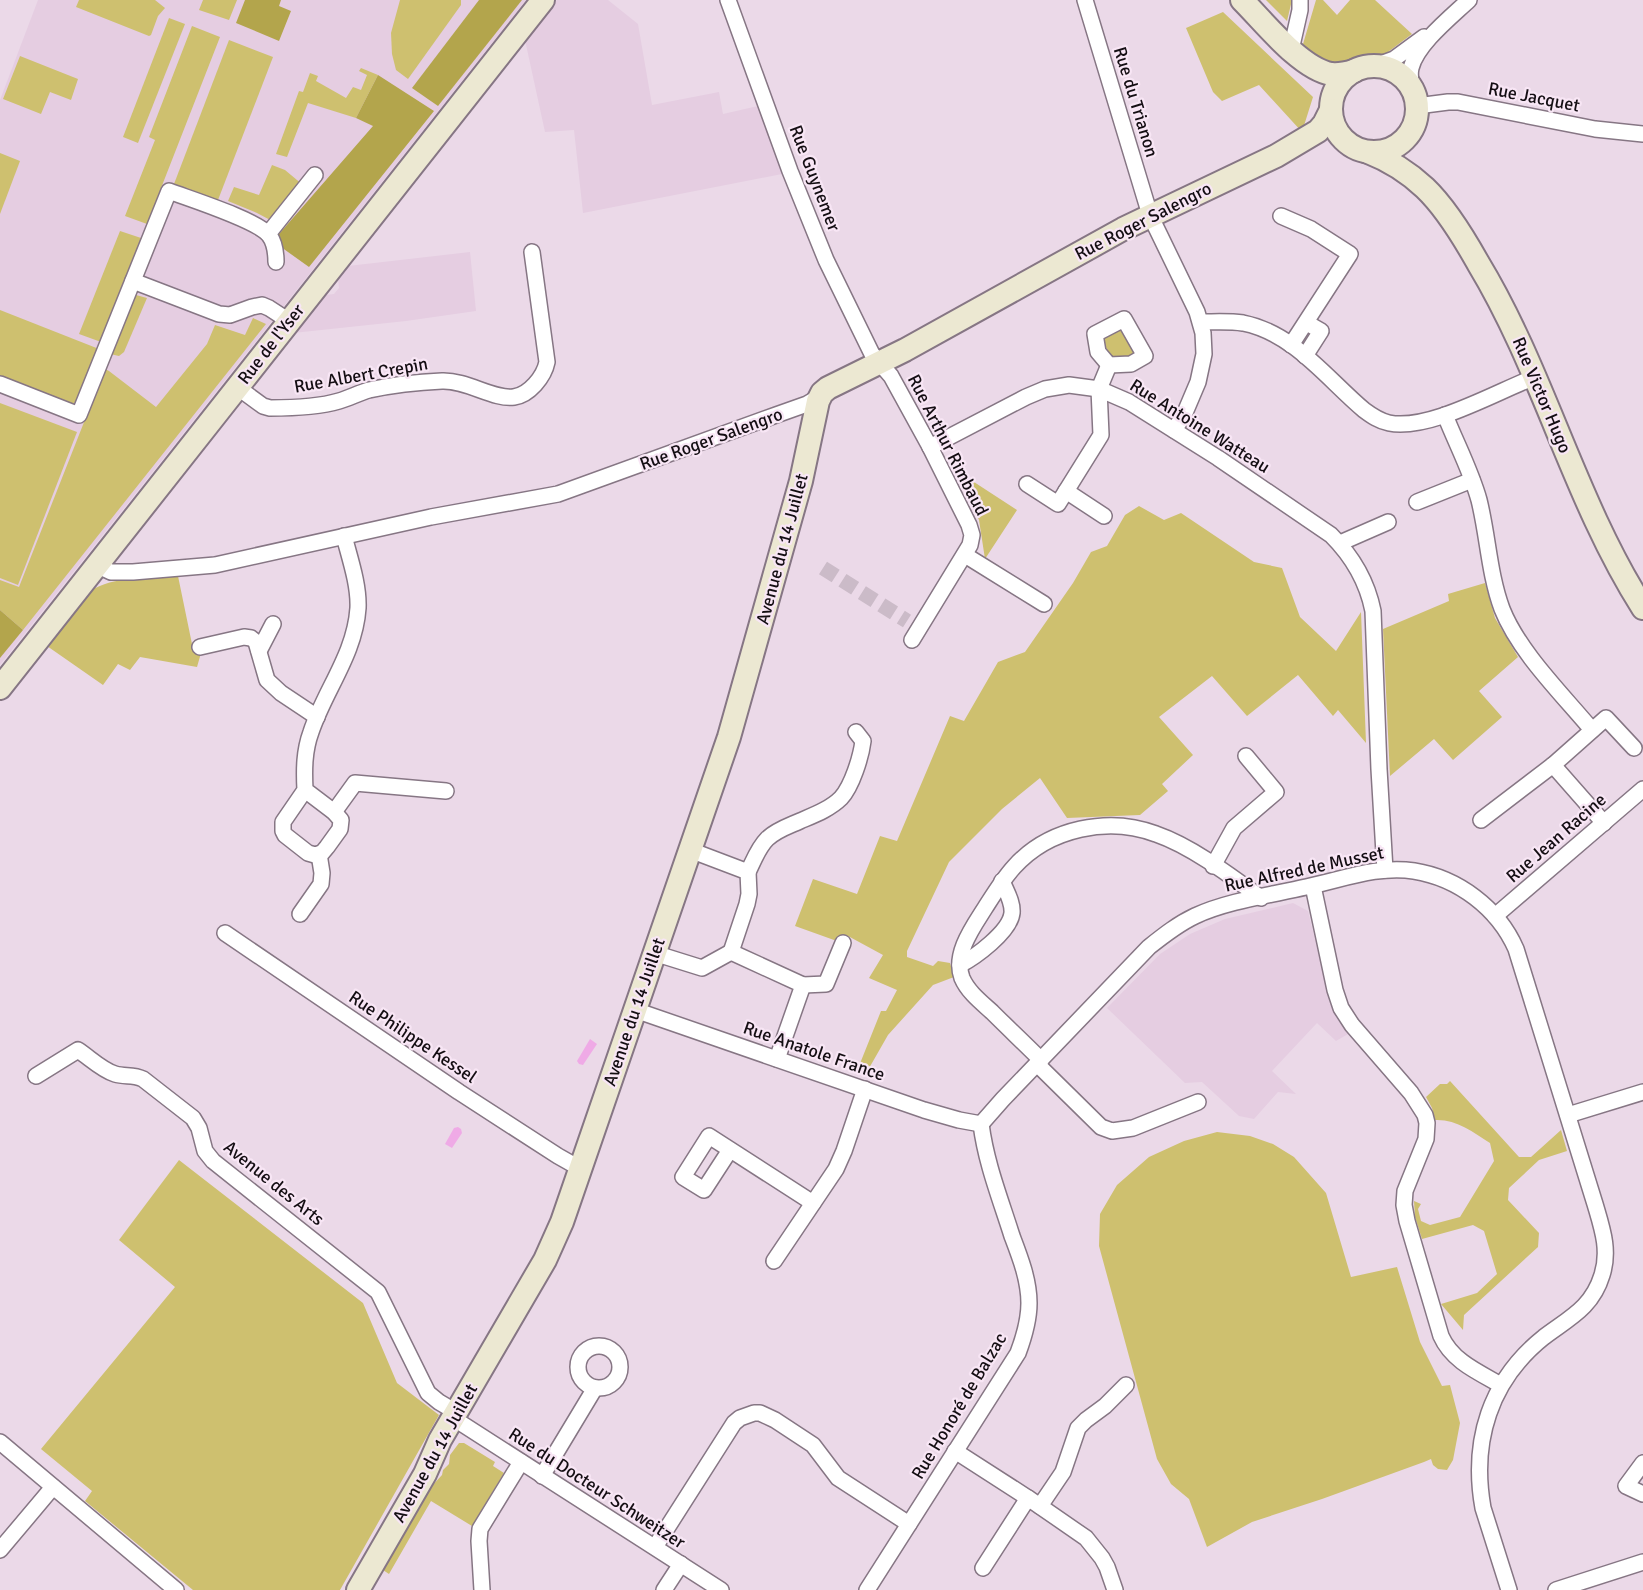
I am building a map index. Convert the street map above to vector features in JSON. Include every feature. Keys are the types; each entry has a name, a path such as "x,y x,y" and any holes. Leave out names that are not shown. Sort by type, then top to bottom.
{"street":[{"name":"Rue de l'Yser","path":"0,688 543,0"},
{"name":"Rue Guynemer","path":"728,0 790,171 826,260 872,354 880,363"},
{"name":"Rue du Trianon","path":"1085,0 1150,215 1201,322"},
{"path":"1242,0 1306,63 1323,72 1338,75 1365,69 1395,72 1407,82 1415,98"},
{"path":"1300,0 1291,50 1303,70 1325,95 1331,107"},
{"path":"1465,4 1429,39 1414,59 1410,74 1415,98 1415,122 1405,139 1393,148 1378,152 1360,149 1342,138 1332,119 1331,107 1334,92 1347,76 1396,57 1465,4"},
{"name":"Rue Jacquet","path":"1415,98 1458,102 1595,129 1643,134"},
{"name":"Rue Roger Salengro","path":"96,565 111,572 133,572 215,565 431,517 567,491 776,416 807,404 828,388 880,363 1150,215 1276,156 1318,131 1324,124 1331,107"},
{"name":"Rue Victor Hugo","path":"1411,131 1412,158 1428,190 1488,278 1513,326 1603,536 1643,608"},
{"name":"Rue Roger Salengro","path":"1276,156 1326,144 1360,149"},
{"name":"Rue Victor Hugo","path":"1360,149 1398,166 1428,190"},
{"path":"268,234 315,175"},
{"path":"0,384 79,415 169,191 251,223 268,234 274,244 276,262"},
{"path":"1281,216 1311,229 1350,254 1291,345"},
{"name":"Rue Albert Crepin","path":"237,387 263,406 270,408 330,403 371,390 442,381 467,384 506,397 519,396 540,379 547,363 532,252"},
{"path":"133,281 219,314 230,315 264,305 289,321"},
{"path":"1174,430 1188,407 1203,364 1204,343 1201,322 1251,325 1270,332 1305,356 1353,401 1379,420 1397,424 1409,424 1444,415 1535,377"},
{"path":"1305,356 1321,332 1306,323"},
{"name":"Rue Arthur Rimbaud","path":"880,363 891,376 930,447 969,525 972,536 965,555 913,630"},
{"path":"1027,484 1058,504 1101,435 1099,389 1109,365"},
{"name":"Rue Antoine Watteau","path":"930,447 1045,389 1069,385 1099,389 1129,402 1174,430 1305,516 1340,543 1364,580 1373,611 1385,870"},
{"name":"Avenue du 14 Juillet","path":"358,1590 424,1474 435,1449 545,1260 562,1222 729,737 801,481 819,397"},
{"path":"1444,415 1472,480 1482,513 1495,586 1502,609 1524,650 1592,730"},
{"path":"1417,502 1472,480"},
{"path":"1066,491 1104,516"},
{"path":"1340,543 1388,522"},
{"path":"305,790 341,820 340,829 324,851 315,855 308,853 285,835 283,822 305,790 306,748 316,717 345,657 357,618 357,588 344,536"},
{"path":"965,555 1044,604"},
{"path":"259,651 273,624"},
{"path":"200,647 244,637 251,638 256,642 267,681 316,717"},
{"path":"1481,820 1553,765 1606,718 1634,748"},
{"path":"654,953 702,968 731,952 747,904 748,872 758,852 768,838 782,829 840,800 862,749 863,741 856,732"},
{"path":"1214,866 1234,828 1276,792 1246,756"},
{"path":"1553,765 1604,823"},
{"path":"334,812 355,783 446,791"},
{"name":"Rue Jean Racine","path":"1496,916 1643,789"},
{"path":"1198,1102 1133,1128 1112,1131 1101,1127 971,993 961,976 960,957 968,938 1002,881 1021,860 1048,842 1082,829 1107,825 1124,826 1154,833 1173,841 1261,898"},
{"path":"690,850 748,872"},
{"path":"300,914 321,884 319,854"},
{"name":"Rue Alfred de Musset","path":"981,1124 1149,947 1166,933 1196,916 1261,898 1385,870 1415,871 1443,880 1461,888 1482,902 1507,931 1516,949 1605,1239 1604,1269 1597,1288 1584,1307 1531,1348 1515,1365 1501,1385 1485,1424 1479,1457 1483,1509 1509,1590"},
{"path":"960,965 980,952 1002,931 1010,919 1011,905 1002,881"},
{"path":"1312,886 1341,1008 1352,1025 1411,1093 1425,1115 1426,1139 1407,1185 1404,1205 1441,1336 1447,1347 1460,1360 1501,1385"},
{"name":"Rue Philippe Kessel","path":"225,933 441,1080 581,1169"},
{"path":"731,952 803,985 826,984 843,943"},
{"path":"777,1059 803,985"},
{"name":"Rue Anatole France","path":"635,1010 945,1116 981,1124"},
{"name":"Avenue des Arts","path":"36,1076 78,1050 113,1073 135,1075 143,1079 193,1118 199,1128 205,1151 213,1161 378,1292 428,1393 455,1415"},
{"path":"774,1261 840,1160 865,1089"},
{"path":"1568,1114 1643,1092"},
{"name":"Rue Honoré de Balzac","path":"867,1590 956,1451 1023,1340 1028,1315 1025,1274 988,1164 981,1124"},
{"path":"730,1150 813,1203"},
{"path":"983,1568 1034,1502 1059,1480 1078,1428 1126,1385"},
{"path":"543,1476 595,1388"},
{"path":"655,1547 734,1423 754,1413 768,1416 806,1439 817,1449 833,1474 909,1524"},
{"name":"Rue du Docteur Schweitzer","path":"455,1415 521,1462 721,1590"},
{"path":"0,1443 176,1590"},
{"path":"956,1451 1077,1530 1095,1548 1107,1567 1115,1590"},
{"path":"482,1590 480,1529 521,1462"},
{"path":"1643,1463 1626,1486 1643,1494"},
{"path":"0,1550 52,1486"},
{"path":"1556,1590 1643,1562"},
{"path":"664,1590 681,1564"}],"shaded area":[{"path":"38,0 526,0 0,665 0,100"},
{"path":"79,0 155,0 165,8 158,16 149,36 76,7"},
{"path":"203,0 237,0 229,20 199,10"},
{"path":"245,0 281,0 279,6 291,11 279,41 236,23"},
{"path":"400,0 461,0 461,5 408,79 396,70 392,54 391,33"},
{"path":"479,0 522,0 438,106 412,88"},
{"path":"557,0 608,0 638,24 652,105 719,92 723,114 758,106 782,174 583,213 574,130 545,132 525,40"},
{"path":"1266,0 1292,0 1287,21"},
{"path":"1316,0 1323,0 1337,15 1350,0 1375,0 1412,34 1384,55 1362,57 1341,66 1320,60 1303,44"},
{"path":"1223,12 1313,97 1302,132 1259,85 1222,101 1213,92 1186,28"},
{"path":"169,18 185,24 138,143 123,137"},
{"path":"192,26 220,37 147,224 125,216 155,140 149,137"},
{"path":"229,40 273,57 218,200 174,184"},
{"path":"20,56 78,79 71,100 50,92 41,114 3,99"},
{"path":"361,68 378,75 356,118 308,103 287,157 276,154 299,91 303,92 310,73 318,76 316,81 346,98 353,87 361,90 367,75 359,71"},
{"path":"378,75 434,111 309,267 281,247 278,241 279,234 373,126 356,118"},
{"path":"0,153 20,161 0,214"},
{"path":"272,165 285,170 303,185 274,222 228,201 234,187 259,195"},
{"path":"120,231 141,238 101,342 79,334"},
{"path":"470,252 476,311 293,333 325,295 334,294 339,288 338,279 348,266"},
{"path":"136,295 147,298 124,352 119,356 110,354 133,298"},
{"path":"0,310 99,349 79,400 71,405 0,380"},
{"path":"253,318 266,324 23,630 0,610 0,580 19,587 105,369 156,407 207,344 215,325 245,335"},
{"path":"1121,327 1136,355 1125,358 1111,356 1104,344 1105,334"},
{"path":"0,403 77,432 18,585 0,578"},
{"path":"954,469 1017,510 985,559 979,520"},
{"path":"1139,506 1164,520 1181,513 1254,562 1282,568 1300,617 1336,651 1361,612 1366,743 1338,710 1333,716 1298,675 1247,716 1212,676 1159,717 1193,755 1162,784 1168,791 1140,815 1067,818 1040,778 1002,809 949,862 907,951 907,957 933,966 938,961 950,963 954,977 933,985 888,1035 868,1070 859,1066 881,1011 886,1011 897,990 869,978 883,955 848,936 834,940 795,926 813,879 857,894 880,836 897,841 950,716 964,721 998,662 1025,652 1073,583 1091,552 1107,546 1125,515"},
{"path":"178,576 192,644 198,643 201,653 197,667 140,657 130,670 118,664 103,685 47,646 90,591 99,586 121,580"},
{"path":"1485,583 1495,618 1518,657 1479,691 1502,717 1453,760 1434,739 1390,776 1383,629 1449,601 1448,594"},
{"path":"0,610 23,630 0,658"},
{"path":"1293,903 1308,911 1330,1001 1337,1018 1348,1034 1336,1041 1317,1023 1272,1071 1296,1094 1278,1092 1254,1119 1239,1116 1202,1082 1185,1083 1107,1008 1160,954 1190,934 1225,919"},
{"path":"590,1039 597,1044 583,1065 579,1064 577,1061"},
{"path":"1450,1081 1519,1157 1531,1157 1561,1130 1567,1151 1539,1160 1509,1188 1508,1200 1539,1233 1538,1247 1464,1315 1463,1330 1441,1304 1477,1293 1497,1274 1484,1231 1473,1225 1422,1239 1415,1217 1414,1201 1421,1204 1418,1209 1421,1221 1430,1225 1460,1217 1494,1161 1490,1143 1457,1124 1435,1120 1426,1097 1440,1084 1447,1084"},
{"path":"458,1127 462,1133 452,1148 445,1144 454,1128"},
{"path":"1217,1132 1250,1136 1273,1144 1294,1157 1326,1193 1351,1277 1397,1267 1420,1342 1442,1386 1450,1385 1460,1423 1453,1460 1447,1470 1438,1469 1433,1465 1431,1459 1252,1522 1207,1547 1189,1499 1171,1484 1157,1459 1099,1246 1100,1214 1117,1185 1149,1157 1184,1141"},
{"path":"179,1160 363,1303 397,1383 439,1415 340,1590 193,1590 85,1501 92,1491 41,1449 175,1287 119,1240"},
{"path":"459,1443 464,1443 495,1462 493,1466 504,1473 472,1526 431,1501 389,1574 383,1570 430,1488 449,1464 450,1455"}],"tunnel":[{"path":"823,568 907,621"}]}
